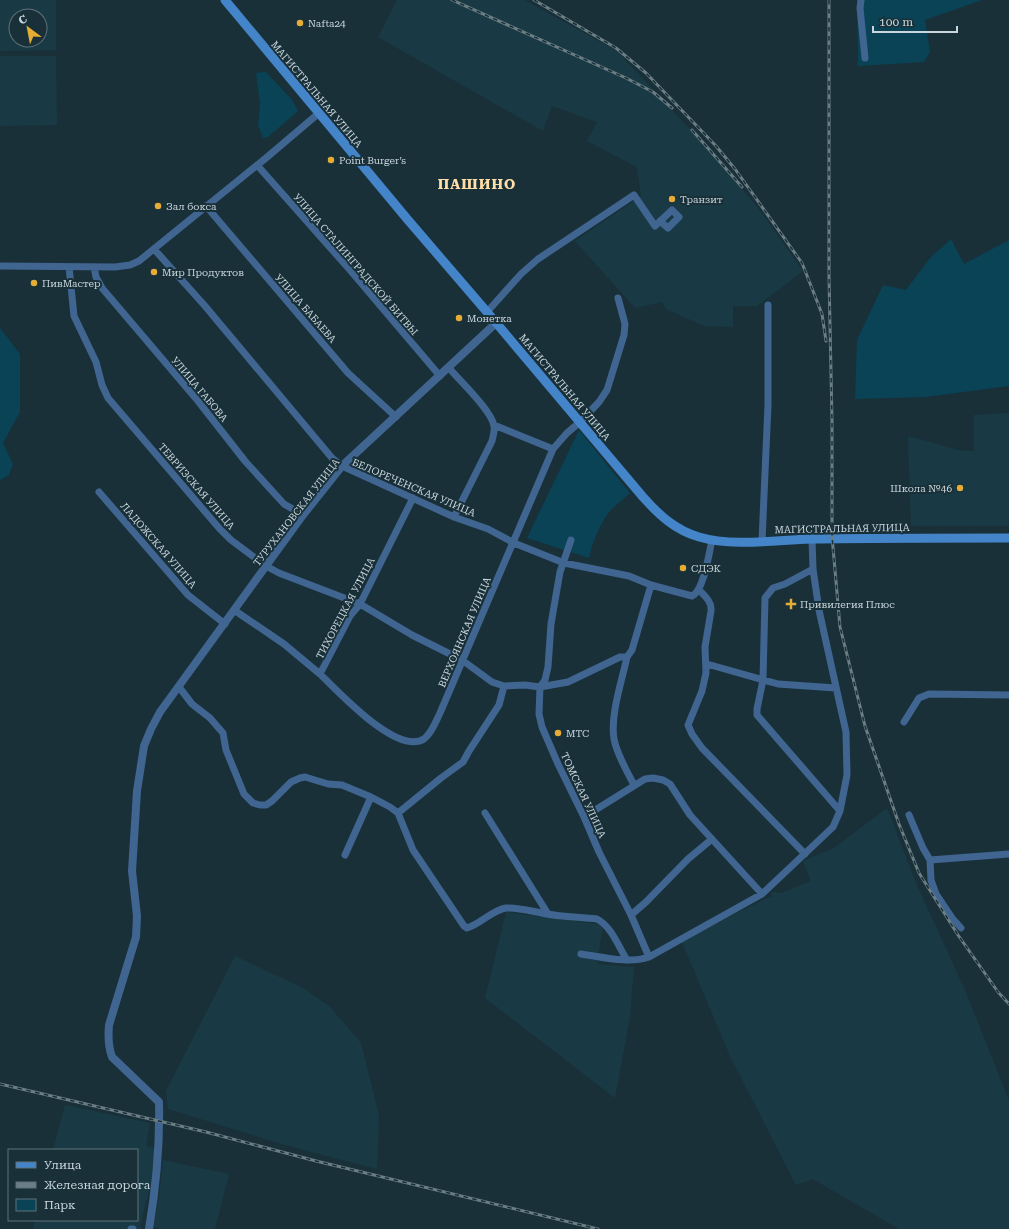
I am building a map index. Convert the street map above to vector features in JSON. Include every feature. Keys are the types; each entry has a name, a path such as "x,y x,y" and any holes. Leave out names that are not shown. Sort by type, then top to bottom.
{"main road":[{"name":"МАГИСТРАЛЬНАЯ УЛИЦА","path":"225,0 643,497 674,526 698,537 732,542 812,539 1009,538"}],"street":[{"path":"861,0 860,8 865,58"},
{"path":"0,266 115,267 130,265 139,261 319,113"},
{"name":"УЛИЦА СТАЛИНГРАДСКОЙ БИТВЫ","path":"257,165 350,270 440,376"},
{"path":"487,312 521,274 538,259 634,195 656,226 660,221"},
{"name":"УЛИЦА БАБАЕВА","path":"206,206 348,373 396,417"},
{"name":"БЕЛОРЕЧЕНСКАЯ УЛИЦА","path":"154,249 205,306 332,458 342,466 454,517 488,529 514,543 564,563 629,576 651,585 692,596 699,590"},
{"name":"ТЕВРИЗСКАЯ УЛИЦА","path":"69,266 74,316 96,362 102,384 108,398 219,528 231,540 266,566 279,573 360,604 412,635 462,660 492,682 504,686 525,685 540,687 568,682 627,656"},
{"name":"УЛИЦА ГАБОВА","path":"94,267 96,277 102,288 198,401 246,461 284,504 303,515"},
{"path":"580,422 607,390 612,378 624,335 625,324 618,298"},
{"path":"762,541 768,405 768,306"},
{"name":"ТУРУХАНОВСКАЯ УЛИЦА","path":"149,1229 155,1197 159,1102 112,1057 109,1049 108,1036 110,1024 136,937 138,916 132,871 140,773 144,746 151,729 169,701 303,515 342,466 496,323"},
{"path":"449,368 488,413 494,425 492,441 454,517"},
{"name":"ВЕРХОЯНСКАЯ УЛИЦА","path":"320,674 357,710 390,735 415,741 422,740 431,730 440,713 554,449 567,433 580,422"},
{"path":"494,425 554,449"},
{"name":"ЛАДОЖСКАЯ УЛИЦА","path":"100,492 188,595 225,624"},
{"name":"ТИХОРЕЦКАЯ УЛИЦА","path":"234,610 284,644 320,674 350,616 360,604 413,498"},
{"path":"581,954 627,960 640,960 649,957 762,894 833,827 840,811 847,775 846,732 819,610 813,569 812,539"},
{"name":"ТОМСКАЯ УЛИЦА","path":"571,540 560,572 551,624 548,667 540,687 539,714 542,727 558,764 599,852 631,915 649,957"},
{"path":"712,540 699,590 712,606 704,647 707,664 706,673 702,691 688,725 692,734 702,748 805,854"},
{"path":"813,569 785,584 773,588 765,598 763,680 757,715 840,811"},
{"path":"634,785 619,756 614,741 613,726 627,656 632,650 651,585"},
{"path":"707,664 778,684 836,688"},
{"path":"398,813 463,762 499,705 504,686"},
{"path":"179,687 192,704 210,718 223,733 226,750 244,794 252,803 266,805 291,782 305,777 328,784 342,785 371,797 390,806 398,813 413,850 464,926 467,928 505,908 515,908 548,914 596,919 603,922 609,929 627,960"},
{"path":"904,722 919,698 929,694 1009,695"},
{"path":"584,817 644,780 653,778 663,780 670,784 690,815 762,894"},
{"path":"344,855 371,797"},
{"path":"485,813 548,914"},
{"path":"909,815 923,848 930,860 931,880 936,894 952,918 961,928"},
{"path":"631,915 646,902 688,859 712,839"},
{"path":"930,860 1009,854"}],"shaded area":[{"path":"0,0 56,0 56,50 0,51"},
{"path":"397,0 524,0 617,51 709,150 758,208 803,271 757,306 733,306 733,327 704,326 666,309 662,302 635,308 575,241 641,196 637,167 587,141 597,122 552,106 543,131 378,37"},
{"path":"0,56 56,56 57,125 0,126"},
{"name":"Школа №46","path":"1009,413 1009,526 911,526 908,436 962,451 974,451 974,415"},
{"path":"887,808 916,883 965,990 1009,1100 1009,1229 899,1229 813,1179 796,1185 730,1056 681,940 772,896 771,892 781,893 811,881 803,861 834,848"},
{"path":"506,912 603,925 597,964 634,967 630,1016 615,1098 485,998"},
{"path":"235,956 303,988 330,1007 361,1043 379,1115 377,1169 285,1145 168,1109 166,1091"},
{"path":"65,1105 150,1123 146,1146 155,1148 151,1183 140,1226 142,1229 33,1229 35,1221 138,1221 138,1149 53,1149"},
{"path":"163,1160 229,1174 215,1229 162,1229 153,1227 159,1198"}],"green space":[{"path":"857,0 982,0 925,20 930,52 924,62 857,66"},
{"path":"266,72 292,100 298,111 268,137 263,138 258,125 260,104 256,73"},
{"path":"951,239 964,264 1009,240 1009,386 925,397 855,399 857,340 883,285 906,290 930,258"},
{"path":"0,328 20,354 20,412 3,443 13,464 9,475 0,480"},
{"path":"579,430 630,493 611,509 605,517 592,546 589,558 527,538"}],"railway":[{"path":"452,0 626,78 653,92 672,108"},
{"path":"534,0 616,48 646,73 716,146 735,169 802,263 822,314 826,341"},
{"path":"829,0 829,277 832,420 832,536 840,627 865,726 899,824 919,873 958,935 998,992 1009,1004"},
{"path":"692,130 742,187"},
{"path":"0,1084 206,1132 316,1161 598,1229"}],"place":[{"name":"Nafta24","path":"300,23"},
{"name":"Point Burger’s","path":"331,160"},
{"name":"Транзит","path":"672,199"},
{"name":"Зал бокса","path":"158,206"},
{"name":"Мир Продуктов","path":"154,272"},
{"name":"ПивМастер","path":"34,283"},
{"name":"Монетка","path":"459,318"},
{"name":"Школа №46","path":"960,488"},
{"name":"СДЭК","path":"683,568"},
{"name":"Привилегия Плюс","path":"791,604"},
{"name":"МТС","path":"558,733"}],"district":[{"name":"ПАШИНО","path":"477,184"}]}
